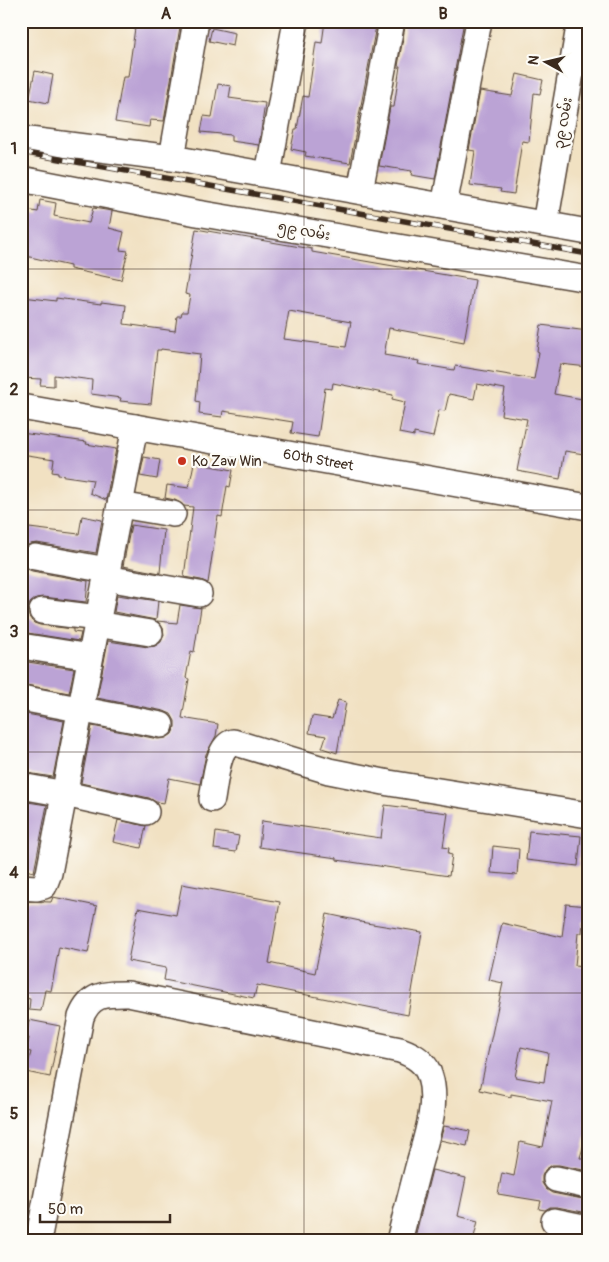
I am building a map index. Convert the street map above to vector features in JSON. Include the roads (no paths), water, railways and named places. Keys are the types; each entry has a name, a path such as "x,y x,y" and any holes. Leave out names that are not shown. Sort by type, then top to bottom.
{"street":[{"path":"172,158 196,21"},
{"path":"268,174 296,21"},
{"path":"360,192 392,21"},
{"path":"444,206 479,21"},
{"name":"၃၉ လမ်း","path":"545,224 580,21"},
{"path":"21,139 172,158 588,232"},
{"name":"၅၉ လမ်း","path":"21,179 197,213 588,279"},
{"name":"60th Street","path":"21,407 588,507"},
{"path":"21,887 36,888 44,886 49,873 135,427"},
{"path":"120,505 173,514"},
{"path":"35,557 199,594"},
{"path":"42,611 150,633"},
{"path":"21,646 90,657"},
{"path":"21,698 161,725"},
{"path":"212,799 218,763 223,750 233,742 329,770 380,781 588,815"},
{"path":"21,786 146,812"},
{"path":"38,1241 81,1016 91,1000 103,995 114,994 128,994 400,1050 411,1054 420,1061 431,1078 431,1112 399,1241"},
{"path":"556,1179 588,1186"},
{"path":"554,1221 588,1228"}],"railway":[{"path":"21,152 588,254"}],"place":[{"name":"Ko Zaw Win","path":"182,461"}]}
